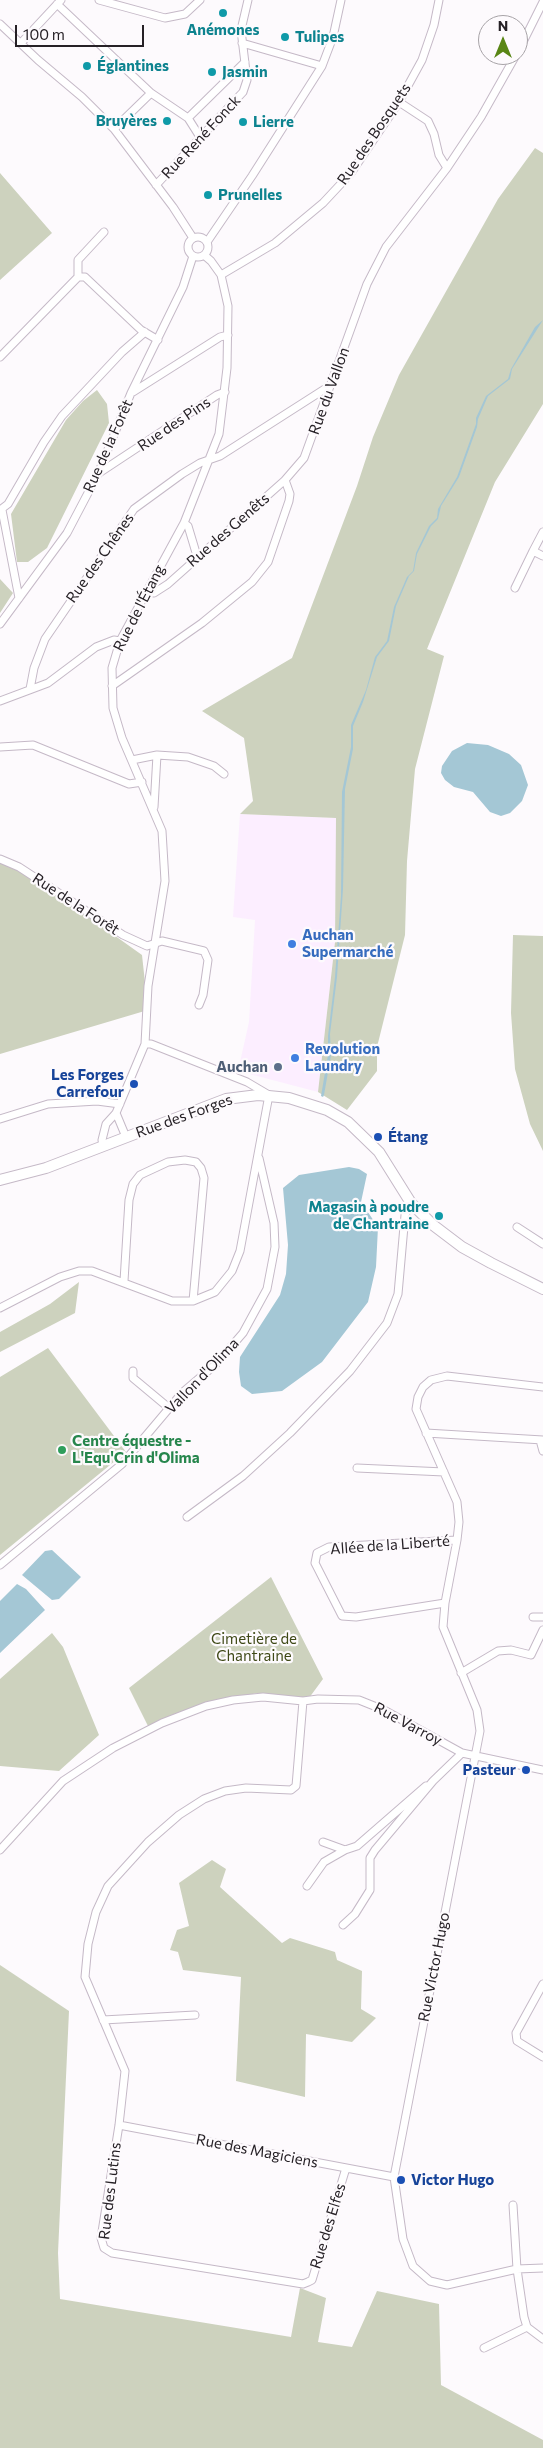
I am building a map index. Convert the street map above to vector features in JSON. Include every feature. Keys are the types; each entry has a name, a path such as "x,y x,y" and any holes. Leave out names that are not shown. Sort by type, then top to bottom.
{"main road":[{"name":"Rue des Forges","path":"0,1180 46,1168 226,1099 269,1095 306,1102 327,1110 348,1122 378,1152 411,1204 433,1226 462,1247 543,1288"}],"street":[{"path":"99,0 166,18 185,14 200,0"},
{"name":"Rue René Fonck","path":"156,185 243,92 247,80 241,30 248,0"},
{"path":"207,242 201,237 193,238 189,242 188,251 193,256 204,255 208,250 207,242 252,176 322,66 333,37 341,0"},
{"name":"Rue des Bosquets","path":"221,275 275,243 324,203 351,173 399,102 422,60 440,0"},
{"path":"21,43 59,2 151,93 188,118 200,137"},
{"path":"528,32 543,2"},
{"path":"0,24 82,97 114,129 193,238"},
{"path":"242,43 322,66"},
{"path":"188,118 245,62"},
{"name":"Rue du Vallon","path":"285,480 304,458 368,284 386,246 447,168 481,117 510,65"},
{"path":"114,129 151,93"},
{"path":"399,102 428,121 434,134 439,155 447,168"},
{"path":"78,277 78,260 104,232"},
{"name":"Rue de l'Étang","path":"104,1146 102,1140 106,1124 116,1113 145,1044 148,986 153,944 165,881 162,830 122,738 113,708 112,668 120,641 184,523 219,434 225,392 228,306 221,275 204,255"},
{"name":"Rue de la Forêt","path":"0,624 66,533 98,474 131,393 183,287 193,256"},
{"path":"0,357 16,338 78,277 85,277 145,332 158,340"},
{"path":"19,598 1,510 8,504 44,442 62,416 122,352 145,332"},
{"path":"131,393 220,337 228,335"},
{"name":"Rue des Chênes","path":"30,689 34,668 45,639 97,565 120,526 134,509 200,463 220,456 331,385"},
{"name":"Rue des Pins","path":"98,474 217,395 225,392"},
{"path":"112,686 202,623 252,582 268,562 289,501 290,494 285,480"},
{"name":"Rue des Genêts","path":"147,590 154,593 168,584 197,556 285,480"},
{"path":"184,523 188,526 197,556"},
{"path":"515,588 543,532"},
{"path":"534,551 543,556"},
{"path":"0,701 48,683 96,647 120,641"},
{"path":"0,747 33,746 129,784 142,782"},
{"path":"132,760 157,755 188,757 214,766 224,774"},
{"path":"154,808 157,755"},
{"name":"Rue de la Forêt","path":"0,858 27,872 123,934 147,946 162,941 204,951 208,960 203,995 199,1004"},
{"path":"145,1044 151,1044 247,1082 269,1095"},
{"name":"Vallon d'Olima","path":"0,1565 122,1464 182,1393 216,1364 242,1333 267,1289 275,1247 274,1223 258,1155 269,1095"},
{"path":"0,1119 48,1104 97,1101 120,1104"},
{"path":"116,1113 126,1137"},
{"path":"0,1308 60,1277 79,1271 92,1271 172,1301 193,1301 215,1292 232,1271 240,1251 258,1155"},
{"path":"124,1282 129,1200 133,1184 140,1175 168,1162 185,1160 196,1162 201,1168 204,1178 193,1301"},
{"path":"186,1517 243,1476 290,1433 350,1371 387,1323 398,1294 405,1214 411,1204"},
{"path":"518,1227 543,1244"},
{"path":"133,1371 133,1378 169,1408"},
{"name":"Rue Victor Hugo","path":"543,1387 447,1376 431,1380 422,1387 416,1409 457,1502 459,1522 445,1603 443,1628 477,1710 480,1731 394,2177 403,2239 412,2266 430,2281 447,2285 517,2269 543,2268"},
{"path":"426,1434 541,1440 543,1451"},
{"path":"357,1468 444,1472"},
{"name":"Allée de la Liberté","path":"445,1603 356,1617 342,1616 315,1563 317,1553 329,1547 457,1540"},
{"path":"533,1617 543,1617"},
{"path":"461,1672 498,1651 512,1650 531,1655 543,1630"},
{"name":"Rue Varroy","path":"0,1850 63,1781 114,1748 162,1723 206,1706 263,1697 303,1701 318,1699 358,1700 384,1710 462,1753 543,1770"},
{"name":"Rue des Lutins","path":"303,1701 296,1786 291,1790 246,1788 225,1791 204,1798 179,1815 148,1842 108,1886 96,1912 90,1936 85,1977 124,2071 119,2124 101,2238 104,2248 112,2253 303,2284 308,2282"},
{"name":"Rue Varroy","path":"307,1886 324,1862 357,1846 433,1781 462,1753"},
{"name":"Rue Varroy","path":"343,1924 355,1914 370,1890 370,1858 433,1781"},
{"path":"323,1842 346,1850"},
{"path":"543,1984 516,2033 517,2041 543,2057"},
{"path":"103,2020 195,2016"},
{"name":"Rue des Magiciens","path":"119,2124 394,2177"},
{"name":"Rue des Elfes","path":"308,2282 312,2280 346,2168"},
{"path":"512,2205 517,2269 524,2317 527,2326 543,2339"},
{"path":"484,2348 527,2326"}],"shaded area":[{"path":"240,814 337,818 335,942 318,1092 238,1071 249,1022 255,920 233,917"}],"green space":[{"path":"535,148 543,153 543,404 495,482 427,649 444,656 415,769 407,861 405,935 377,1047 377,1071 347,1110 318,1092 335,942 336,818 240,814 253,801 244,738 202,711 292,658 357,486 373,437 399,375 498,199"},
{"path":"0,173 52,233 0,280"},
{"path":"97,390 107,404 109,423 47,548 28,562 17,562 11,514 66,420 83,401"},
{"path":"0,579 13,593 0,613"},
{"path":"0,859 31,876 142,955 148,1010 0,1054"},
{"path":"513,935 543,936 543,1151 530,1124 515,1069 511,1013"},
{"path":"79,1282 75,1313 0,1352 0,1332 50,1304"},
{"name":"Centre équestre - L'Equ'Crin d'Olima","path":"48,1348 126,1452 0,1555 0,1377"},
{"name":"Cimetière de Chantraine","path":"271,1577 323,1679 309,1698 258,1693 203,1703 148,1726 129,1688"},
{"path":"52,1633 63,1647 99,1735 59,1771 0,1766 0,1679"},
{"path":"212,1860 226,1869 220,1887 282,1943 290,1938 335,1952 337,1960 362,1971 361,2009 376,2018 352,2042 306,2034 305,2097 236,2081 241,1977 183,1970 178,1952 170,1950 177,1930 189,1926 179,1883"},
{"path":"0,1965 69,2011 58,2253 60,2299 291,2337 300,2288 326,2298 318,2342 352,2347 377,2291 439,2304 441,2385 543,2440 543,2448 0,2448"}],"water":[{"path":"543,320 512,369 510,379 488,396 478,419 477,427 459,477 441,506 438,519 431,526 417,554 414,571 409,576 396,606 389,641 377,657 363,702 353,726 353,749 345,789 343,889 337,977 330,1034 331,1055 323,1097 321,1096 328,1055 328,1036 335,977 341,896 342,792 351,747 351,725 366,690 375,657 387,641 394,607 407,577 413,571 416,553 429,526 437,518 438,509 457,477 476,424 476,418 486,396 508,379 511,369 535,327"},
{"path":"467,743 488,745 509,754 521,765 528,785 522,801 510,813 501,816 490,812 473,792 454,787 445,780 441,773 442,766 452,751"},
{"path":"349,1167 359,1169 367,1174 361,1202 378,1227 376,1267 368,1302 322,1362 282,1391 252,1394 241,1386 239,1372 240,1357 280,1295 286,1274 288,1245 283,1188 299,1175"},
{"path":"52,1550 81,1577 59,1599 52,1600 22,1575 45,1551"},
{"path":"17,1584 26,1589 45,1610 0,1653 0,1601"}],"place":[{"name":"Anémones","path":"223,13"},
{"name":"Tulipes","path":"285,37"},
{"name":"Églantines","path":"87,66"},
{"name":"Jasmin","path":"212,72"},
{"name":"Bruyères","path":"167,121"},
{"name":"Lierre","path":"243,122"},
{"name":"Prunelles","path":"208,195"},
{"name":"Auchan Supermarché","path":"292,944"},
{"name":"Revolution Laundry","path":"295,1058"},
{"name":"Auchan","path":"278,1067"},
{"name":"Les Forges Carrefour","path":"134,1084"},
{"name":"Étang","path":"378,1137"},
{"name":"Magasin à poudre de Chantraine","path":"439,1216"},
{"name":"Centre équestre - L'Equ'Crin d'Olima","path":"62,1450"},
{"name":"Pasteur","path":"526,1770"},
{"name":"Victor Hugo","path":"401,2180"}]}
